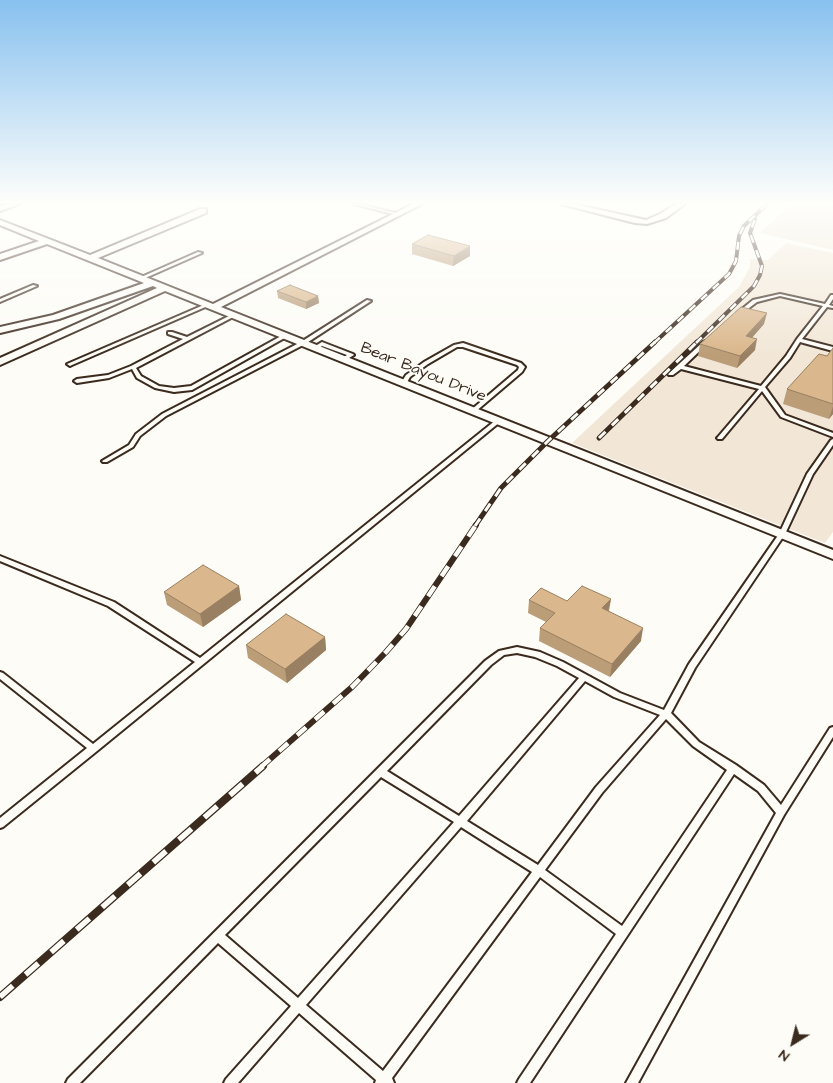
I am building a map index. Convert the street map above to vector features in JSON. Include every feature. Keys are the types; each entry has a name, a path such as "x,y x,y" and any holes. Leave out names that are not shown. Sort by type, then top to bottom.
{"street":[{"name":"Bear Bayou Drive","path":"81,255 833,555"},
{"path":"90,258 98,255"},
{"path":"210,306 315,255"},
{"path":"1,329 56,317 159,285"},
{"path":"0,362 159,285"}],"lane":[{"path":"141,278 196,255"},
{"path":"0,300 35,286"},
{"path":"736,315 755,301 780,294 833,307"},
{"path":"720,438 788,357 798,340 833,296"},
{"path":"105,461 131,446 138,436 164,415 303,343 369,301"},
{"path":"70,364 210,306"},
{"path":"77,380 109,376 133,368 232,315"},
{"path":"170,333 187,339"},
{"path":"133,368 139,377 157,387 174,390 192,388 286,336"},
{"path":"671,374 708,340"},
{"path":"798,340 833,349"},
{"path":"404,383 408,376 426,363 456,346 463,345 522,367 520,371 473,411"},
{"path":"680,367 763,388 783,416 833,435"},
{"path":"0,824 498,421"},
{"path":"218,936 384,1082 599,790 666,714 692,666 782,534 810,474 833,441"},
{"path":"0,558 111,604 201,662"},
{"path":"72,1083 488,663 502,653 518,650 537,654 617,695 666,714 696,744 761,788 782,812"},
{"path":"0,675 94,748"},
{"path":"230,1083 460,822 584,677"},
{"path":"632,1083 782,812 833,730"},
{"path":"523,1083 733,768"},
{"path":"382,772 539,871 623,933"}],"shaded area":[{"path":"774,255 833,255 833,532 825,543 572,443 739,287 750,267 750,259 768,260"}],"building":[{"path":"290,285 318,296 306,302 277,291"},
{"path":"741,307 767,313 746,336 757,339 740,356 700,344"},
{"path":"833,348 833,404 787,389 819,354 827,356"},
{"path":"203,565 239,586 200,614 164,592"},
{"path":"582,586 611,599 602,608 643,628 612,664 540,628 555,613 529,600 541,588 567,601"},
{"path":"286,614 325,637 285,669 246,645"}],"railway":[{"path":"654,343 729,274 736,261 737,255"},
{"path":"696,343 754,286 762,266 758,255"},
{"path":"475,526 501,488 548,441 655,342"},
{"path":"599,438 697,342"},
{"path":"261,767 352,687 386,652 406,629 476,525"},
{"path":"0,997 263,766"}]}
